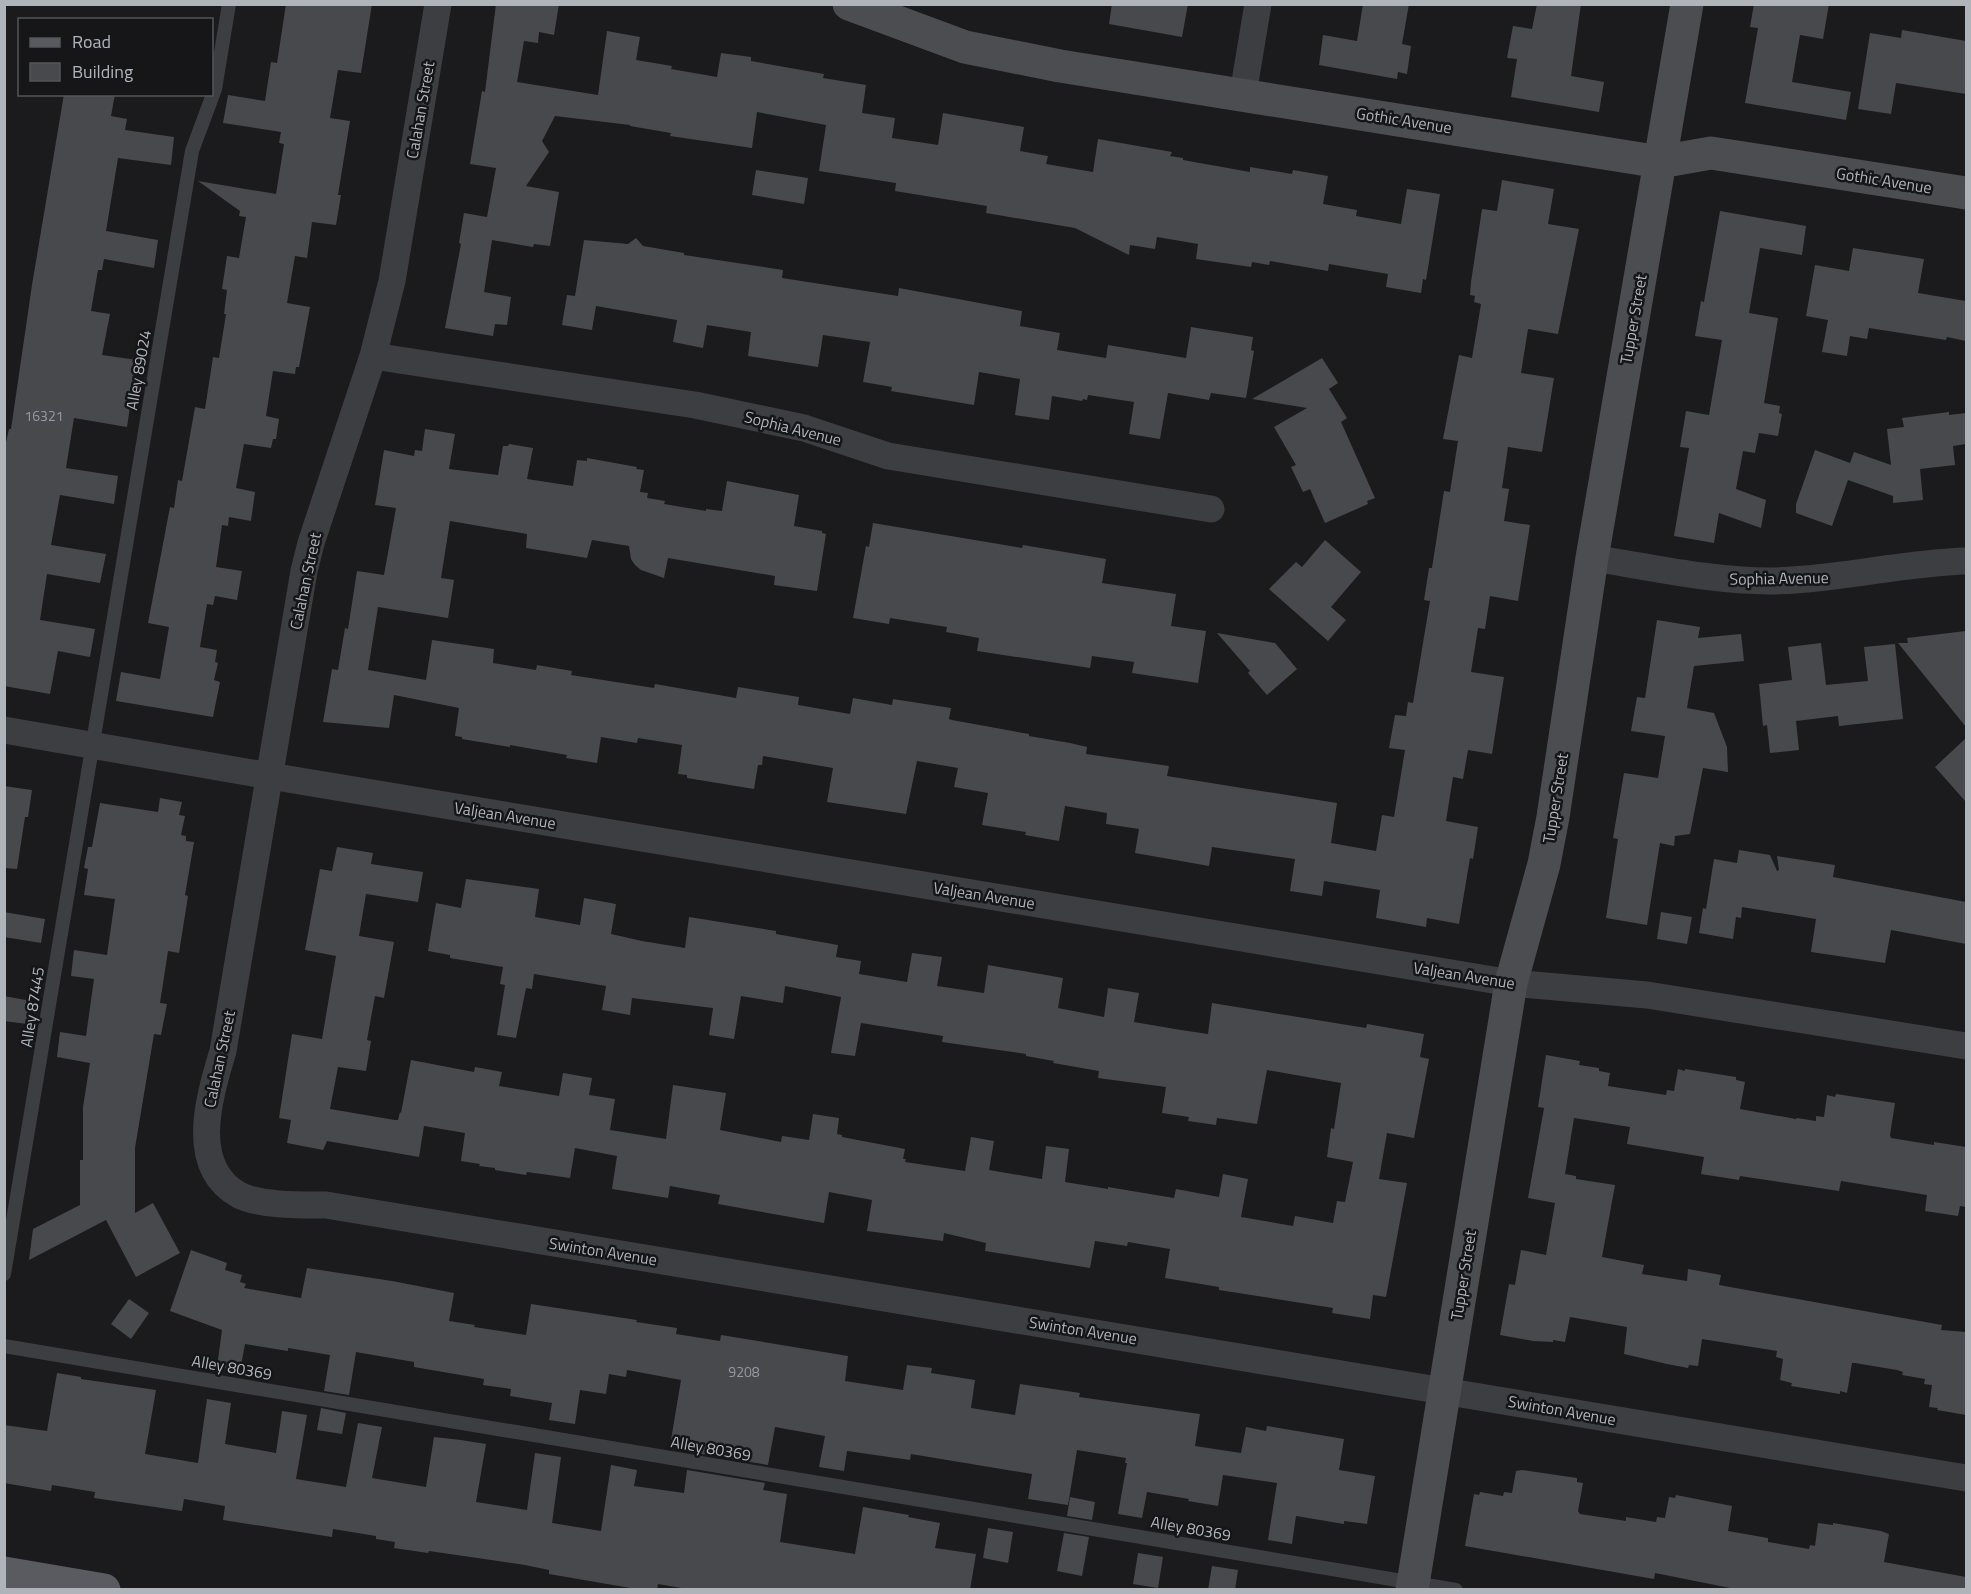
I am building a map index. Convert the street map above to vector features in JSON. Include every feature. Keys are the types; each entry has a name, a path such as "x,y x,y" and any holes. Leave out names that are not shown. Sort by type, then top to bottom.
{"main road":[{"path":"4,1573 104,1590"}],"street":[{"name":"Calahan Street","path":"212,1164 206,1135 210,1096 222,1051 311,543 373,356 392,281 438,4"},
{"name":"Gothic Avenue","path":"849,4 965,47 1060,66 1660,162 1711,153 1966,193"},
{"path":"1243,94 1257,4"},
{"name":"Tupper Street","path":"1412,1586 1511,983 1544,864 1593,558 1687,4"},
{"name":"Sophia Avenue","path":"373,356 695,405 804,428 888,456 1211,509"},
{"name":"Sophia Avenue","path":"1593,558 1718,579 1770,581 1837,577 1966,561"},
{"name":"Valjean Avenue","path":"4,730 1511,983 1647,995 1966,1046"},
{"name":"Swinton Avenue","path":"212,1164 225,1184 241,1196 282,1204 326,1205 1966,1478"}],"lane":[{"name":"Alley 89024","path":"213,93 229,4"},
{"name":"Alley 89024","path":"92,744 192,151 212,96"},
{"name":"Alley 87445","path":"4,1274 92,744"},
{"name":"Alley 80369","path":"4,1346 1412,1586 1456,1590"}],"building":[{"path":"286,4 372,4 361,73 338,70 330,118 350,121 338,195 341,195 336,225 312,222 307,258 295,256 287,303 310,307 299,367 296,367 295,374 273,371 266,416 279,419 276,439 273,439 271,448 244,444 236,488 255,492 251,521 229,517 228,526 222,525 216,567 242,571 237,600 215,596 213,605 207,604 200,647 217,650 215,662 218,663 214,680 220,682 213,717 116,701 121,672 160,679 169,627 148,623 170,507 174,508 178,480 182,481 195,407 205,409 213,357 219,358 226,314 224,314 227,290 222,289 227,256 239,258 246,217 239,216 240,211 198,181 276,194 284,144 279,143 281,132 223,123 228,95 265,101 271,62 277,63"},
{"path":"496,4 559,4 554,35 539,32 538,43 524,41 517,82 598,95 607,31 640,37 636,60 672,66 671,69 717,77 721,53 751,57 751,61 824,74 823,78 866,85 862,113 895,118 892,138 938,145 943,113 1024,127 1020,151 1048,156 1046,164 1093,172 1098,139 1172,152 1170,156 1183,158 1183,160 1250,172 1250,167 1292,174 1293,170 1328,176 1323,204 1357,210 1356,216 1401,224 1407,189 1440,194 1426,280 1423,279 1421,293 1386,287 1388,274 1329,264 1328,271 1270,261 1269,265 1252,262 1251,267 1196,259 1198,244 1157,237 1155,249 1130,245 1129,255 1075,228 986,213 987,206 895,191 896,183 819,171 826,125 757,112 752,148 670,136 671,133 630,125 555,116 542,141 549,152 526,186 559,192 550,246 534,244 533,247 492,240 484,292 511,297 507,325 495,324 493,336 445,328 461,244 459,243 464,213 487,217 496,168 470,164 482,91 485,92"},
{"path":"1112,4 1188,4 1182,37 1109,24"},
{"path":"1363,4 1409,4 1402,44 1411,46 1407,74 1398,72 1397,79 1319,65 1323,35 1357,41"},
{"path":"1537,4 1581,4 1571,76 1604,82 1599,112 1511,97 1517,59 1507,58 1513,26 1532,29"},
{"path":"1754,4 1829,4 1823,39 1800,35 1792,82 1851,92 1846,120 1745,103 1758,28 1750,27"},
{"path":"1902,30 1966,41 1966,94 1896,83 1891,114 1858,109 1870,33 1901,38"},
{"path":"64,96 115,96 111,116 127,119 125,130 174,137 171,165 118,158 106,231 158,240 154,268 104,259 102,270 98,270 91,311 110,314 102,355 137,360 127,427 74,418 66,468 118,476 114,504 60,495 51,545 106,554 100,583 47,574 40,620 95,629 90,657 58,651 50,694 4,686 4,451 9,429 11,429"},
{"path":"756,170 808,178 804,204 752,195"},
{"path":"1502,180 1554,189 1548,224 1579,229 1558,334 1528,329 1521,373 1554,378 1542,452 1508,447 1502,488 1509,489 1504,521 1530,525 1518,601 1490,596 1485,629 1478,628 1471,672 1504,677 1492,754 1468,750 1463,779 1453,777 1446,821 1478,827 1473,859 1470,858 1459,924 1427,918 1426,927 1376,918 1380,890 1324,881 1322,896 1290,891 1295,859 1212,847 1209,866 1135,853 1139,829 1106,824 1107,813 1065,806 1059,841 1025,835 1026,832 982,825 988,793 954,787 958,768 917,761 906,814 827,802 833,768 763,756 762,765 758,765 754,789 687,778 687,775 678,774 682,745 638,738 637,743 601,737 597,763 566,758 567,755 462,739 462,737 455,736 459,708 394,695 389,728 323,722 332,669 338,670 345,628 348,629 357,571 384,575 396,508 375,505 384,450 414,456 415,450 422,451 425,429 455,434 449,469 498,475 503,446 509,444 533,448 527,479 573,486 577,460 587,461 587,458 637,467 636,469 644,470 640,492 648,493 647,498 665,501 664,504 706,511 706,509 722,511 727,481 799,495 794,526 822,531 826,534 817,591 774,585 775,576 668,558 664,578 641,570 635,565 631,559 629,546 592,540 587,558 526,548 527,534 450,521 441,578 454,580 448,618 378,607 368,670 426,680 432,640 494,649 493,663 536,670 537,665 572,671 571,675 654,688 655,684 736,698 738,687 799,697 798,705 850,714 853,698 892,705 893,699 951,708 949,719 952,720 1087,747 1086,754 1169,766 1167,776 1337,803 1331,843 1376,851 1382,815 1394,817 1405,750 1389,748 1395,715 1406,716 1408,702 1413,703 1430,601 1424,600 1429,568 1432,568 1444,491 1450,492 1458,441 1443,439 1459,355 1472,358 1481,304 1474,302 1475,296 1470,295 1482,209 1497,211"},
{"path":"1720,211 1806,226 1802,255 1760,248 1749,313 1778,318 1764,403 1780,406 1779,413 1782,414 1778,436 1759,433 1755,453 1743,451 1736,489 1766,500 1761,528 1719,513 1714,543 1674,536 1689,448 1680,447 1686,411 1709,415 1722,340 1695,336 1701,301 1704,302"},
{"path":"636,238 643,246 684,253 684,255 783,270 782,278 898,296 899,288 1022,311 1020,326 1060,333 1057,350 1106,358 1108,345 1186,358 1191,327 1253,337 1251,350 1254,351 1246,398 1211,393 1209,400 1168,393 1160,439 1129,434 1134,402 1088,395 1087,400 1082,401 1052,396 1049,420 1015,415 1020,379 979,372 974,405 891,391 892,387 863,382 870,342 823,335 818,367 748,356 751,332 707,325 703,348 673,342 677,320 596,306 592,330 562,325 567,295 575,296 584,240 628,244"},
{"path":"1853,248 1924,259 1918,293 1966,301 1966,341 1869,328 1867,339 1850,336 1847,356 1822,352 1828,320 1806,316 1815,265 1849,271"},
{"path":"1322,358 1338,383 1329,389 1347,418 1341,422 1375,498 1367,501 1368,504 1325,523 1310,489 1303,492 1291,467 1296,465 1274,427 1307,408 1252,399"},
{"path":"1949,412 1949,415 1966,413 1966,444 1953,446 1955,465 1920,469 1923,500 1893,503 1893,496 1848,480 1832,526 1796,513 1796,504 1815,450 1850,463 1854,452 1891,465 1887,429 1904,427 1902,418"},
{"path":"873,523 1022,548 1023,545 1106,559 1102,583 1176,594 1171,626 1206,631 1198,683 1132,673 1134,662 1092,656 1090,668 977,651 979,638 946,632 947,627 890,618 889,624 853,618 866,546 869,547"},
{"path":"1325,540 1361,572 1331,607 1346,620 1328,641 1269,589 1296,562 1302,567"},
{"path":"1657,620 1700,627 1698,638 1741,634 1744,661 1694,666 1687,708 1714,713 1727,747 1728,772 1703,768 1690,834 1675,836 1674,846 1660,843 1647,925 1606,918 1618,839 1613,838 1624,773 1658,778 1665,736 1631,731 1637,697 1645,698"},
{"path":"1966,631 1966,727 1898,643 1908,643 1907,638"},
{"path":"1217,633 1275,643 1297,669 1267,695 1248,673 1250,671"},
{"path":"1821,643 1826,685 1868,681 1864,647 1895,644 1903,719 1839,726 1838,716 1796,721 1799,750 1770,753 1767,725 1763,726 1759,684 1792,680 1788,647"},
{"path":"1966,738 1966,802 1935,767"},
{"path":"4,786 32,790 28,817 25,817 17,869 4,868"},
{"path":"160,798 182,802 179,815 185,816 181,835 186,836 186,841 194,842 185,895 188,896 179,953 168,951 160,1003 167,1004 161,1035 154,1034 135,1148 135,1213 153,1203 180,1253 136,1277 106,1220 29,1260 33,1229 80,1205 83,1107 90,1063 57,1057 60,1032 86,1036 94,979 71,976 74,950 107,955 115,899 84,895 88,869 84,868 88,847 92,847 100,803 158,812"},
{"path":"337,847 373,853 371,864 423,872 418,902 366,894 359,936 394,942 384,998 375,996 367,1040 371,1041 366,1071 338,1067 330,1109 398,1120 411,1060 474,1072 475,1067 502,1072 499,1086 559,1096 563,1073 592,1078 589,1095 615,1099 610,1130 666,1139 673,1085 726,1093 720,1130 781,1142 782,1136 809,1140 813,1114 839,1118 837,1134 842,1137 905,1149 903,1159 906,1159 905,1162 965,1171 971,1137 994,1141 989,1170 1042,1179 1046,1146 1069,1149 1065,1182 1174,1198 1176,1189 1219,1197 1223,1174 1248,1179 1241,1217 1293,1226 1295,1216 1333,1223 1337,1201 1345,1202 1353,1162 1327,1157 1341,1083 1267,1070 1257,1124 1217,1118 1216,1125 1188,1121 1189,1117 1162,1113 1166,1087 1098,1078 1099,1071 1053,1063 1054,1061 1026,1056 1026,1054 942,1042 943,1036 861,1023 855,1056 831,1053 841,997 785,986 783,1003 741,996 734,1039 709,1035 713,1008 632,998 630,1015 602,1010 606,986 534,974 532,989 526,988 516,1038 497,1035 505,985 500,984 503,967 450,958 450,955 428,951 436,903 461,908 466,879 539,889 535,917 580,925 584,898 616,904 611,934 642,941 685,948 689,917 776,931 776,934 838,945 836,957 861,961 859,974 907,982 912,953 942,957 937,986 984,993 988,965 1063,978 1058,1008 1104,1017 1108,988 1139,993 1134,1022 1181,1030 1208,1034 1212,1003 1366,1028 1367,1024 1424,1034 1420,1057 1429,1059 1414,1138 1387,1133 1379,1179 1407,1183 1386,1297 1373,1295 1370,1319 1332,1313 1333,1308 1219,1290 1219,1287 1165,1278 1170,1249 1128,1242 1127,1246 1095,1241 1090,1268 985,1251 986,1243 944,1233 943,1241 867,1231 872,1200 829,1192 824,1223 718,1204 720,1195 670,1186 668,1198 612,1189 617,1156 575,1148 570,1178 495,1170 495,1168 479,1166 480,1164 461,1161 465,1133 424,1126 419,1157 327,1141 323,1150 287,1143 291,1120 279,1118 292,1034 322,1039 336,956 305,950 320,869 332,871"},
{"path":"1739,850 1770,855 1777,871 1779,870 1777,856 1835,865 1833,877 1966,902 1966,944 1891,930 1885,963 1811,952 1816,919 1742,907 1741,918 1736,917 1733,939 1699,933 1703,908 1706,909 1714,859 1737,863"},
{"path":"4,912 45,919 41,943 4,937"},
{"path":"1661,912 1692,917 1687,944 1657,939"},
{"path":"4,996 31,1001 27,1024 4,1021"},
{"path":"1546,1055 1580,1061 1579,1065 1599,1068 1599,1071 1610,1073 1608,1086 1666,1095 1667,1090 1674,1091 1678,1069 1736,1077 1736,1080 1745,1082 1740,1109 1796,1119 1816,1121 1816,1116 1824,1117 1827,1095 1835,1097 1836,1094 1895,1103 1891,1138 1934,1145 1934,1142 1966,1147 1966,1207 1960,1206 1958,1216 1925,1211 1927,1195 1841,1181 1839,1191 1740,1176 1739,1180 1701,1174 1704,1157 1627,1144 1630,1127 1574,1118 1565,1174 1576,1176 1576,1179 1615,1185 1602,1257 1644,1265 1642,1274 1687,1281 1688,1269 1721,1275 1719,1285 1942,1325 1941,1330 1966,1332 1966,1415 1929,1407 1932,1385 1924,1384 1925,1379 1902,1375 1903,1372 1897,1370 1852,1363 1847,1393 1840,1391 1840,1394 1791,1386 1792,1383 1780,1380 1783,1359 1776,1357 1777,1351 1702,1339 1698,1366 1689,1365 1688,1368 1624,1354 1627,1327 1570,1317 1565,1342 1533,1341 1500,1335 1509,1284 1515,1285 1521,1250 1546,1255 1555,1203 1528,1198 1544,1108 1538,1107"},
{"path":"191,1250 227,1263 225,1270 242,1275 240,1282 246,1284 244,1288 301,1298 307,1268 454,1293 449,1321 475,1325 474,1327 526,1335 531,1304 677,1328 676,1334 720,1341 721,1335 848,1356 845,1381 903,1390 907,1365 932,1368 931,1373 975,1380 971,1408 1015,1415 1020,1384 1080,1393 1079,1397 1200,1414 1195,1446 1241,1453 1246,1427 1266,1431 1267,1426 1344,1439 1339,1470 1375,1476 1367,1524 1344,1521 1344,1524 1296,1516 1292,1544 1268,1540 1277,1483 1223,1475 1218,1506 1147,1492 1142,1518 1118,1514 1126,1458 1077,1450 1068,1505 1028,1499 1032,1474 911,1454 910,1460 847,1451 844,1471 819,1467 825,1436 775,1427 768,1465 690,1452 691,1443 671,1440 681,1380 627,1370 626,1377 609,1374 606,1394 580,1390 575,1424 549,1420 552,1403 510,1396 511,1389 483,1385 484,1379 414,1367 414,1362 356,1352 349,1395 324,1391 330,1355 245,1344 240,1371 217,1367 222,1330 170,1311"},
{"path":"129,1299 149,1313 131,1339 111,1324"},
{"path":"57,1373 81,1377 81,1379 156,1390 145,1454 198,1463 207,1399 231,1403 225,1444 276,1453 282,1411 307,1415 296,1479 346,1487 358,1423 382,1427 372,1478 426,1487 434,1437 486,1444 476,1502 527,1510 535,1453 561,1457 552,1523 601,1531 611,1465 637,1470 634,1486 684,1493 687,1470 765,1483 763,1490 787,1494 780,1542 855,1554 863,1507 909,1515 908,1517 940,1523 935,1548 976,1554 970,1590 693,1590 658,1584 657,1590 642,1590 549,1574 549,1570 525,1565 394,1548 395,1542 376,1539 376,1536 333,1529 332,1537 223,1520 225,1506 184,1499 182,1511 94,1498 95,1492 52,1485 51,1491 4,1483 4,1425 47,1431"},
{"path":"321,1408 346,1413 342,1434 317,1430"},
{"path":"1516,1471 1577,1478 1577,1482 1583,1483 1578,1511 1580,1514 1626,1521 1626,1517 1656,1522 1657,1517 1665,1518 1669,1497 1675,1498 1676,1495 1732,1506 1728,1531 1768,1538 1768,1542 1809,1549 1810,1545 1815,1546 1818,1523 1833,1525 1833,1523 1881,1531 1889,1534 1884,1562 1966,1577 1966,1590 1740,1590 1655,1573 1654,1579 1465,1546 1474,1494 1479,1495 1480,1492 1503,1496 1504,1492 1512,1493"},
{"path":"1070,1497 1095,1502 1092,1520 1067,1516"},
{"path":"988,1528 1013,1532 1008,1563 983,1558"},
{"path":"1064,1533 1089,1537 1082,1576 1057,1571"},
{"path":"1138,1553 1163,1557 1158,1588 1133,1584"},
{"path":"1212,1566 1238,1570 1235,1590 1208,1590"}]}
